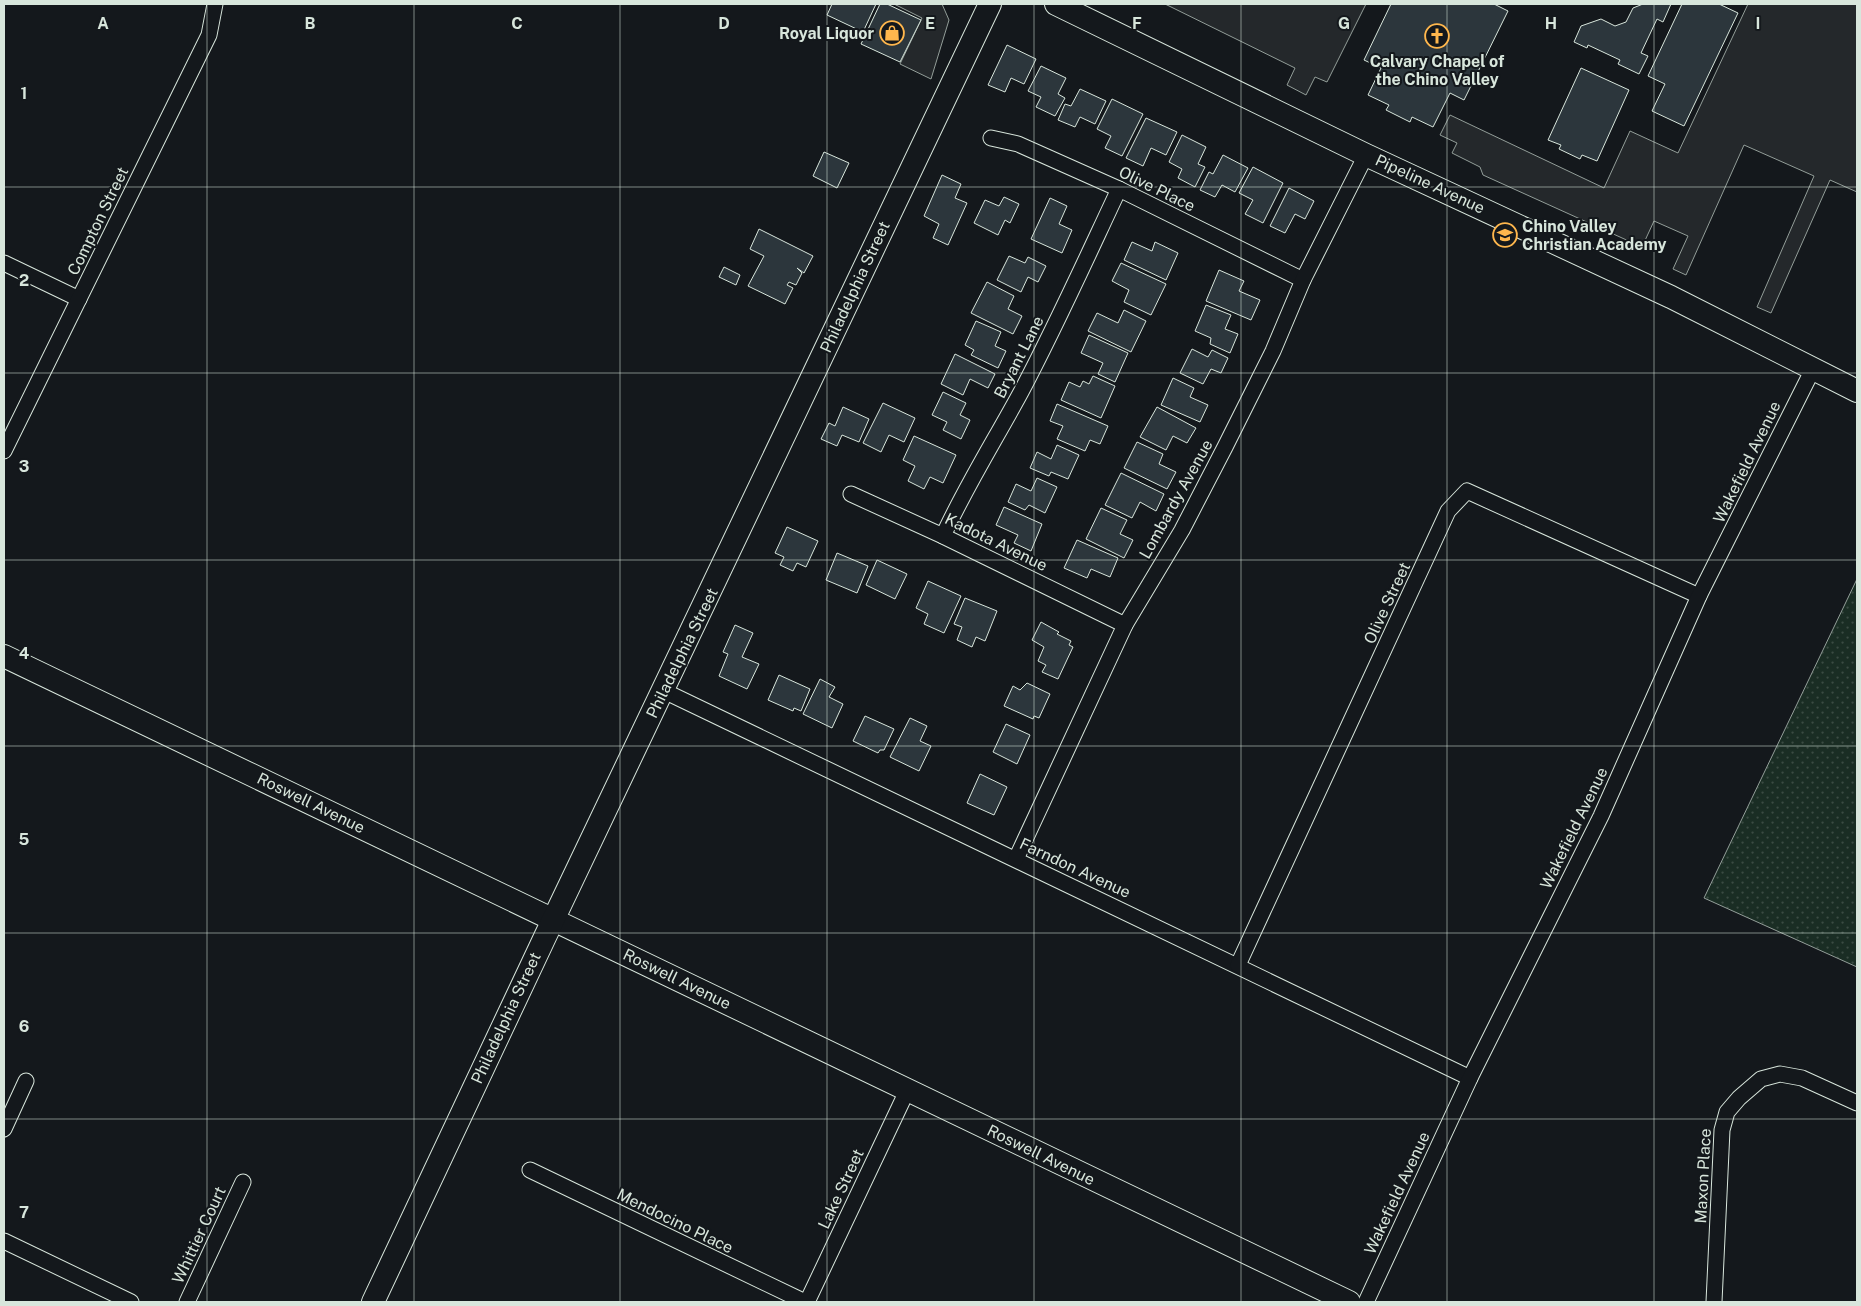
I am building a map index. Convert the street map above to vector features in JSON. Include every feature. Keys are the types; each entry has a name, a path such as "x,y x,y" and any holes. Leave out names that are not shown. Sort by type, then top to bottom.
{"street":[{"name":"Compton Street","path":"4,451 209,35 215,4"},
{"name":"Philadelphia Street","path":"372,1302 552,918 664,692 990,4"},
{"name":"Pipeline Avenue","path":"1056,4 1366,154 1671,297 1857,391"},
{"name":"Olive Place","path":"991,138 1018,144 1119,190 1304,280"},
{"name":"Lombardy Avenue","path":"1016,859 1125,625 1182,530 1226,448 1273,351 1304,280 1366,154"},
{"name":"Bryant Lane","path":"943,536 961,496 997,437 1026,382 1119,190"},
{"path":"4,263 79,299"},
{"name":"Wakefield Avenue","path":"1366,1302 1470,1078 1601,816 1700,596 1812,369"},
{"name":"Olive Street","path":"1238,965 1448,511 1467,492 1700,596"},
{"name":"Kadota Avenue","path":"851,494 943,536 1125,625"},
{"name":"Roswell Avenue","path":"4,656 1349,1302"},
{"name":"Farndon Avenue","path":"664,692 1238,965 1470,1078"},
{"name":"Maxon Place","path":"1714,1302 1722,1130 1727,1112 1761,1079 1780,1074 1802,1078 1857,1103"},
{"path":"4,1128 26,1082"},
{"name":"Lake Street","path":"806,1302 907,1091"},
{"name":"Mendocino Place","path":"530,1170 806,1302"},
{"name":"Whittier Court","path":"187,1302 243,1182"},
{"path":"4,1241 131,1302"}],"green space":[{"path":"1857,579 1857,967 1704,898"}],"shaded area":[{"path":"894,4 942,4 949,20 931,79 900,64 922,18"},
{"path":"1165,4 1366,4 1327,82 1315,77 1306,95 1287,85 1295,68"},
{"path":"1748,4 1857,4 1857,192 1830,180 1771,313 1757,307 1814,176 1744,145 1686,275 1673,269 1688,236 1654,221 1642,247 1483,175 1480,167 1452,153 1457,143 1440,135 1450,115 1604,188 1630,131 1678,153"}],"building":[{"path":"832,4 876,4 863,32 827,15"},
{"path":"880,4 887,4 921,20 900,62 861,44"},
{"path":"1391,4 1494,4 1508,11 1464,100 1450,93 1433,127 1412,117 1410,122 1386,110 1389,105 1368,95 1381,68 1364,60"},
{"path":"1643,4 1671,4 1663,22 1657,19 1641,53 1648,56 1639,74 1618,64 1620,60 1588,45 1587,48 1574,42 1581,26 1601,19 1615,26 1626,22 1633,8"},
{"path":"1682,4 1719,4 1738,13 1684,126 1652,111 1665,84 1648,76"},
{"path":"1007,45 1036,59 1024,84 1011,78 1005,92 988,85"},
{"path":"1041,66 1066,78 1058,94 1065,98 1055,116 1036,107 1041,97 1028,91"},
{"path":"1581,68 1629,90 1597,161 1582,155 1580,159 1559,149 1561,145 1548,140"},
{"path":"1080,89 1106,101 1095,124 1080,117 1075,127 1058,120 1065,104 1071,106"},
{"path":"1112,99 1143,114 1122,156 1105,148 1111,136 1097,129"},
{"path":"1146,118 1177,132 1166,155 1151,148 1143,166 1126,158"},
{"path":"1182,135 1206,147 1198,164 1205,167 1195,187 1178,178 1182,169 1169,162"},
{"path":"824,152 849,163 837,188 813,176"},
{"path":"1223,155 1248,168 1235,192 1222,185 1215,197 1200,190 1209,172 1213,174"},
{"path":"1253,167 1283,183 1263,223 1245,214 1253,200 1239,193"},
{"path":"942,175 961,184 955,198 967,203 948,245 933,238 939,224 924,216"},
{"path":"1289,188 1314,201 1305,219 1295,214 1285,233 1270,226"},
{"path":"1004,197 1019,204 1010,223 1005,220 998,235 974,223 985,200 999,206"},
{"path":"1050,198 1067,206 1059,224 1072,230 1062,253 1031,239"},
{"path":"759,229 813,256 804,273 797,268 802,273 796,285 789,282 787,285 793,288 785,304 748,286 764,256 750,249"},
{"path":"1132,242 1152,251 1155,242 1178,253 1166,280 1124,260"},
{"path":"1009,256 1025,263 1028,257 1046,266 1038,282 1028,277 1021,292 997,280"},
{"path":"1121,263 1166,284 1151,315 1124,302 1129,290 1112,281"},
{"path":"724,267 740,275 736,285 719,277"},
{"path":"1219,270 1244,281 1239,291 1260,300 1251,320 1206,301"},
{"path":"987,282 1014,296 1008,309 1022,316 1013,334 971,313"},
{"path":"1206,305 1231,315 1225,329 1238,334 1230,353 1210,344 1211,338 1195,331"},
{"path":"1124,310 1146,321 1131,352 1088,331 1097,313 1118,323"},
{"path":"976,321 1001,332 995,346 1006,351 998,368 971,355 974,350 965,345"},
{"path":"1089,335 1128,353 1115,382 1098,374 1103,363 1081,353"},
{"path":"1192,349 1208,357 1212,350 1228,358 1221,373 1211,369 1203,384 1180,373"},
{"path":"955,354 995,374 988,388 970,379 963,395 941,384"},
{"path":"1093,376 1115,386 1101,418 1061,400 1069,382 1080,387 1083,381 1089,384"},
{"path":"1173,378 1194,388 1190,397 1208,405 1200,422 1161,405"},
{"path":"943,392 966,403 960,415 970,420 961,439 943,430 947,422 932,415"},
{"path":"883,403 915,418 904,442 889,435 881,452 863,443"},
{"path":"1057,404 1108,426 1100,444 1090,440 1085,451 1057,439 1063,426 1050,421"},
{"path":"843,407 869,419 859,442 842,435 837,446 821,439 829,423 835,426"},
{"path":"1157,407 1196,428 1187,443 1173,436 1166,450 1140,437"},
{"path":"914,436 956,455 943,483 930,477 924,489 908,481 915,466 903,460"},
{"path":"1137,442 1163,454 1159,464 1176,472 1167,489 1124,468"},
{"path":"1057,445 1079,455 1068,479 1051,472 1049,476 1030,468 1037,452 1051,459"},
{"path":"1121,473 1164,494 1156,511 1140,502 1132,518 1105,505"},
{"path":"1037,478 1057,487 1045,513 1029,505 1025,510 1008,502 1016,484 1031,491"},
{"path":"1004,507 1042,524 1031,551 1014,543 1018,535 996,525"},
{"path":"1101,508 1127,520 1120,534 1133,540 1124,558 1086,539"},
{"path":"787,527 818,541 806,567 797,563 793,571 780,565 784,557 775,553"},
{"path":"1077,540 1118,558 1110,577 1091,569 1087,578 1064,568"},
{"path":"837,553 868,566 857,593 826,580"},
{"path":"877,560 907,574 895,599 866,585"},
{"path":"928,581 961,596 944,633 924,624 928,614 916,608"},
{"path":"965,598 997,611 985,641 976,637 972,647 957,640 962,627 954,624"},
{"path":"1041,622 1059,632 1057,634 1071,641 1069,645 1073,647 1058,679 1042,672 1046,665 1038,661 1044,647 1032,640"},
{"path":"735,625 753,633 742,657 759,664 747,689 719,676 728,654 723,652"},
{"path":"779,675 810,689 801,711 794,708 793,711 768,700"},
{"path":"820,679 835,687 829,697 843,704 832,728 803,714"},
{"path":"1027,683 1050,694 1039,718 1034,716 1033,719 1004,706 1013,686 1020,690"},
{"path":"865,716 894,729 884,750 880,750 878,753 853,741"},
{"path":"910,718 927,726 920,741 931,746 919,771 890,757"},
{"path":"1006,724 1030,735 1017,764 993,752"},
{"path":"980,774 1007,787 994,815 967,803"}],"place":[{"name":"Royal Liquor","path":"892,33"},
{"name":"Calvary Chapel of the Chino Valley","path":"1437,36"},
{"name":"Chino Valley Christian Academy","path":"1505,235"}]}
